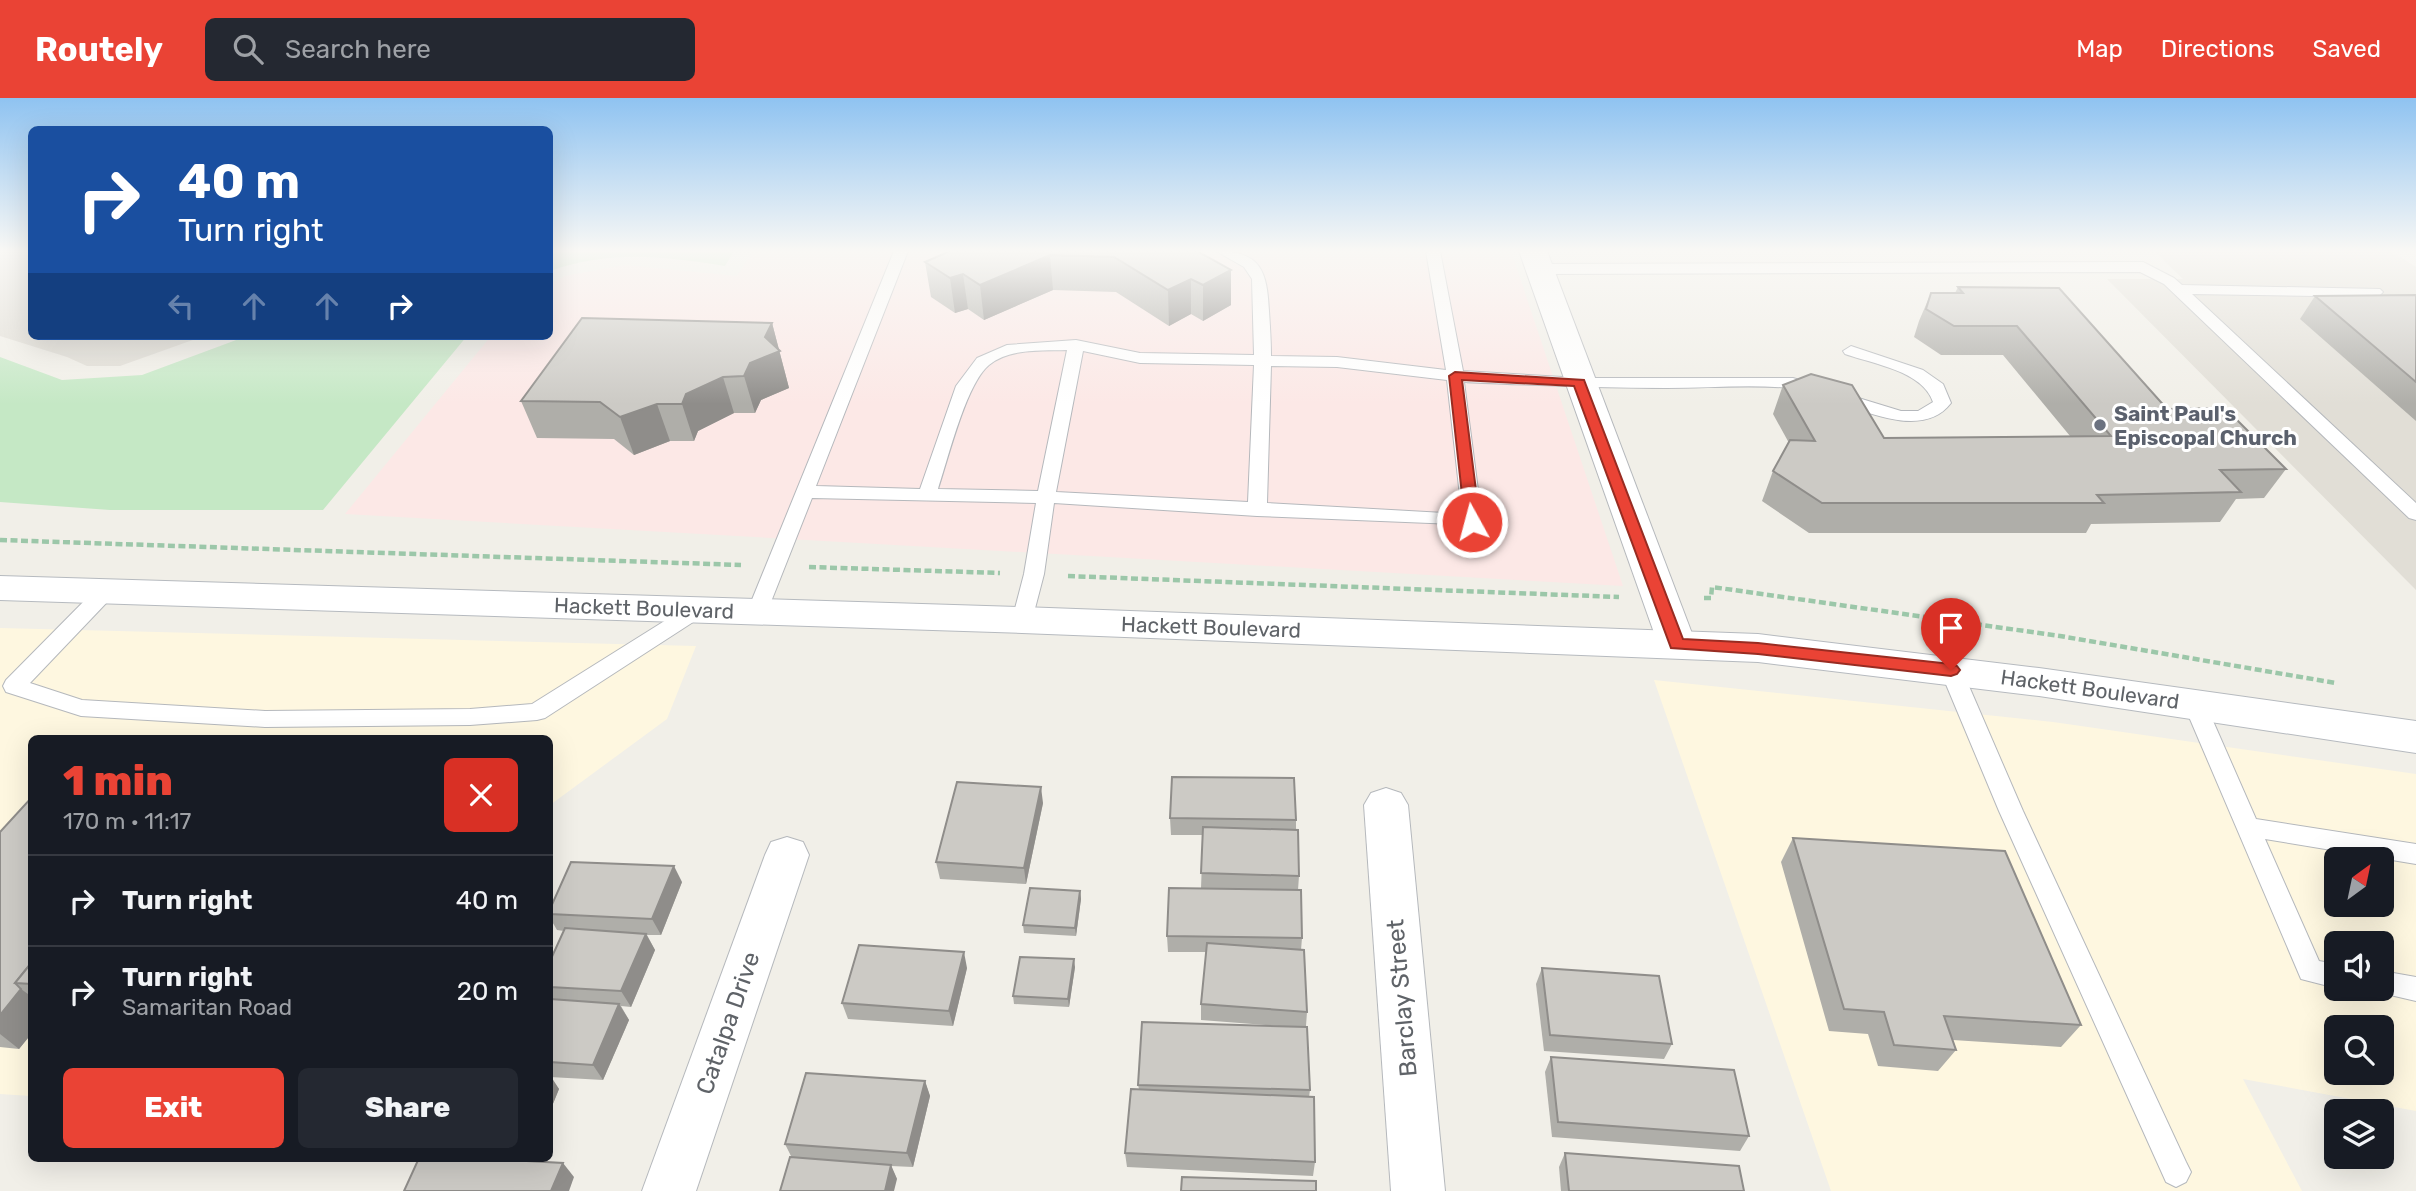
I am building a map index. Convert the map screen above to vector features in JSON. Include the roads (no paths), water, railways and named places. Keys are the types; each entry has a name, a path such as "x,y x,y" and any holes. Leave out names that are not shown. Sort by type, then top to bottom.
{"street":[{"path":"1551,302 1677,644"},
{"name":"Hackett Boulevard","path":"0,588 1022,620 1758,648 1951,670 2416,737"},
{"name":"Barclay Street","path":"1386,805 1418,1191"},
{"name":"Catalpa Drive","path":"669,1191 787,855"}],"lane":[{"path":"757,612 880,302"},
{"path":"1257,510 1261,359 1264,345 1261,302"},
{"path":"803,492 1046,497 1472,522 1455,376 1442,302"},
{"path":"2191,302 2416,514"},
{"path":"927,495 964,386 983,361 1013,348 1076,345 1140,358 1337,362 1455,376 1580,383 1793,383 1900,416 1920,416 1936,410 1942,403 1937,388 1917,374 1851,351"},
{"path":"1022,620 1034,574 1076,345"},
{"path":"105,592 15,686 81,708 265,719 471,717 537,712 697,610"},
{"path":"1951,670 2011,811 2176,1172"},
{"path":"2195,705 2309,971 2324,974"},
{"path":"2248,827 2416,854"},
{"path":"2394,985 2416,989"}],"place":[{"name":"Saint Paul's Episcopal Church","path":"2100,425"}]}
